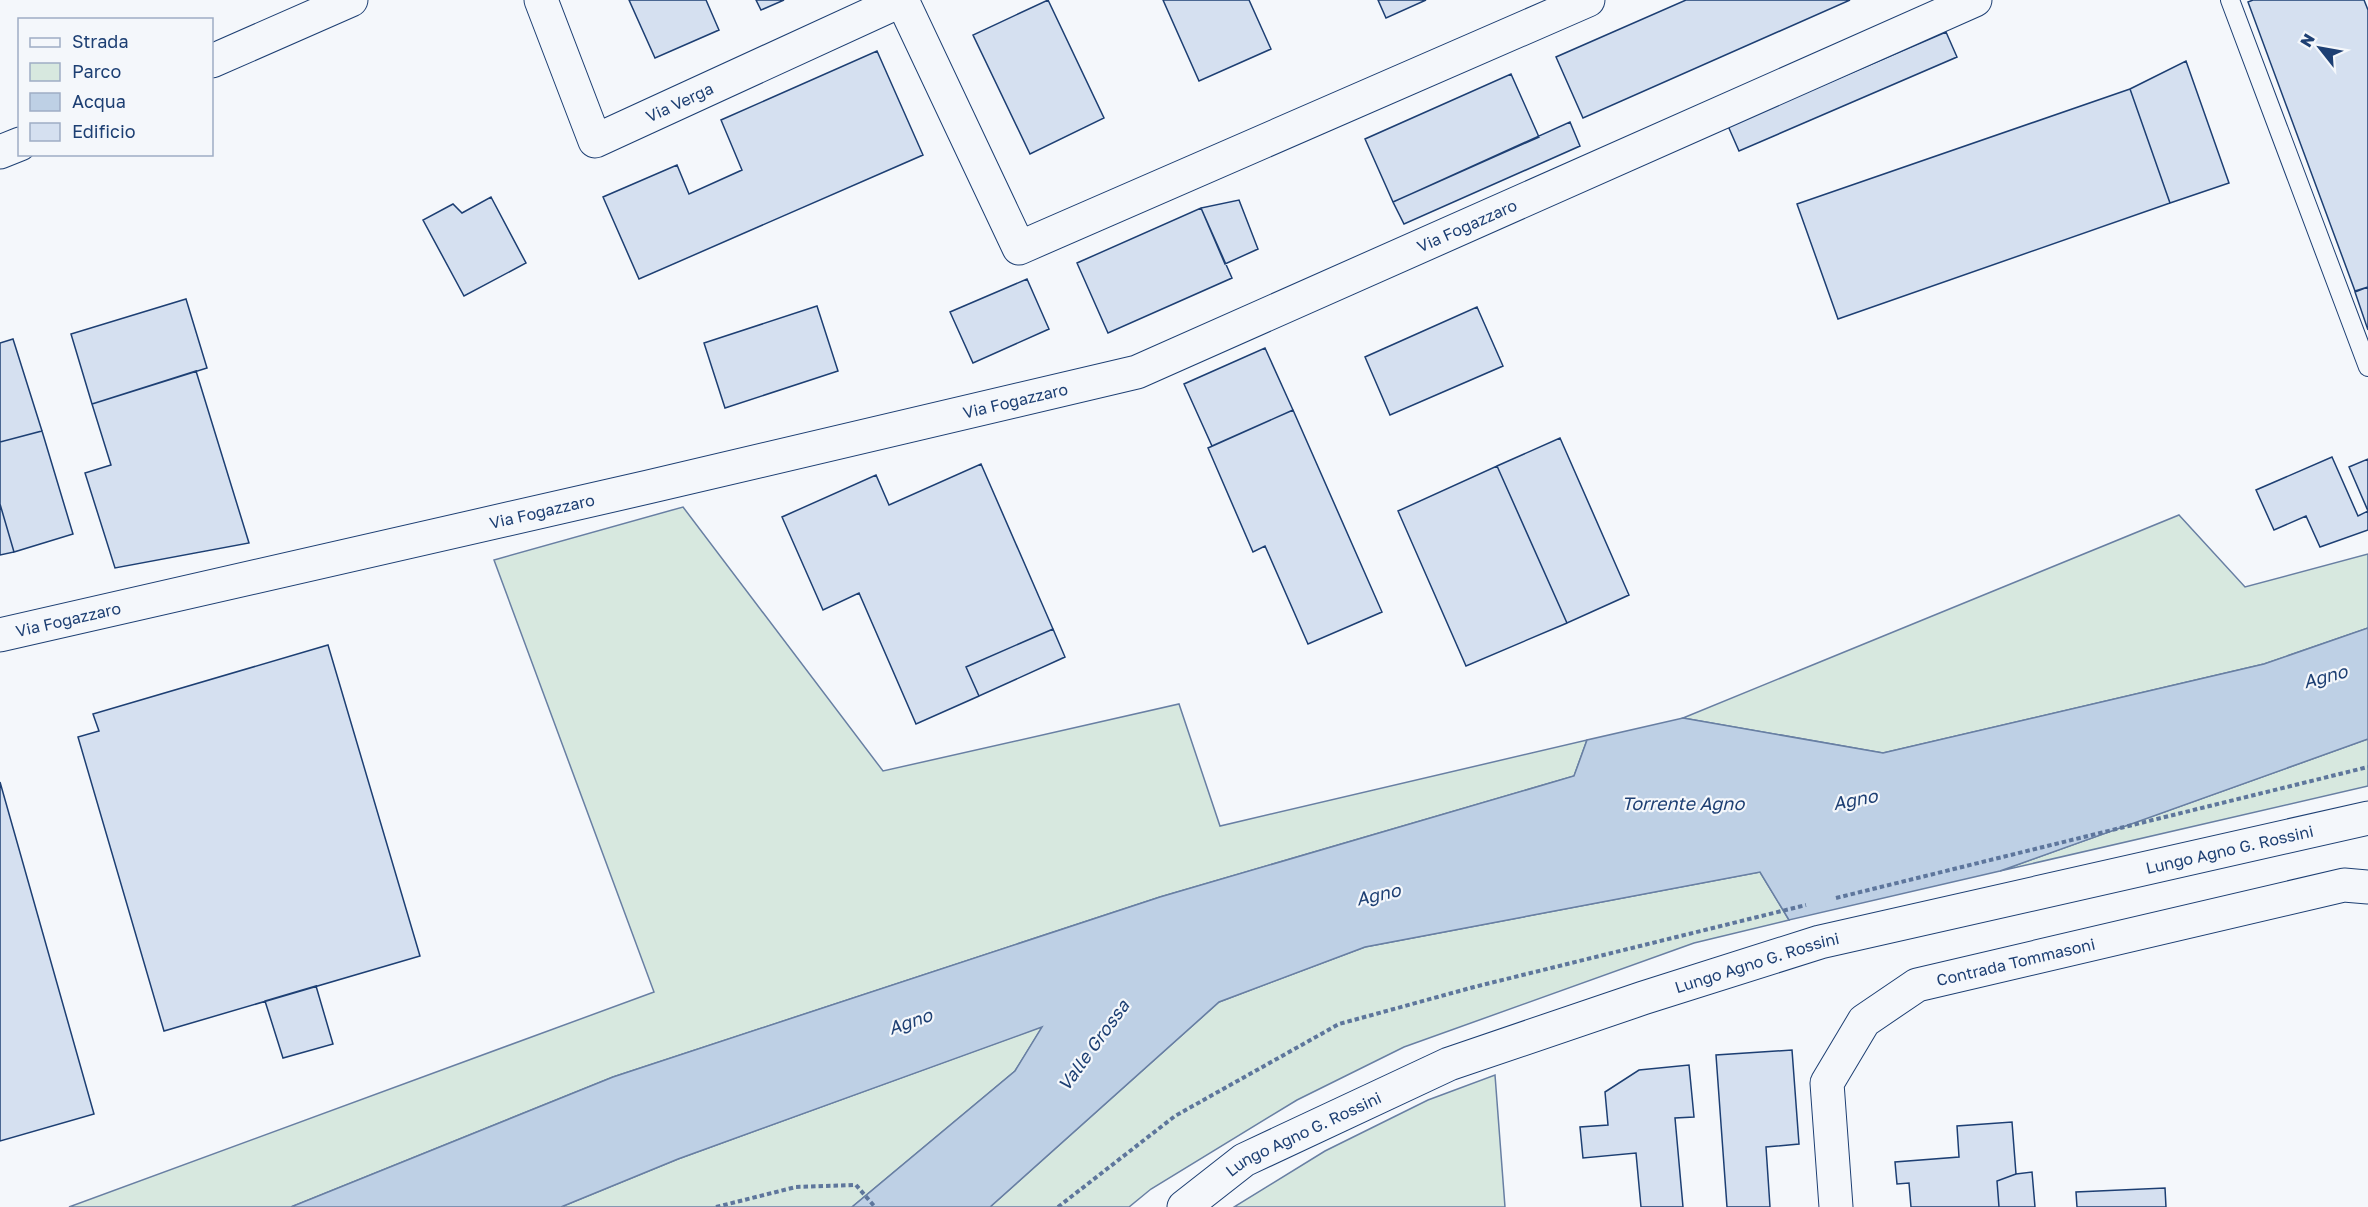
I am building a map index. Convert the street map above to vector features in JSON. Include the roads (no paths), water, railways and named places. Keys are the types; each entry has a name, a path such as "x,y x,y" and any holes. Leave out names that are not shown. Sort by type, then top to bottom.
{"street":[{"path":"213,61 351,0"},
{"name":"Via Verga","path":"541,0 595,141 902,0"},
{"path":"902,0 1018,248 1587,0"},
{"name":"Via Fogazzaro","path":"0,634 660,485 1137,372 1975,0"},
{"path":"0,152 18,145"},
{"name":"Lungo Agno G. Rossini","path":"1184,1207 1244,1160 1449,1064 1643,998 1820,942 2368,818"},
{"name":"Contrada Tommasoni","path":"1836,1207 1827,1083 1864,1022 1917,985 2344,885 2368,887"}],"lane":[{"path":"2230,0 2368,367"}],"water":[{"name":"Torrente Agno","path":"2368,628 2368,739 2000,871 1789,920 1760,872 1365,947 1219,1002 990,1207 852,1207 1015,1071 1042,1027 678,1159 561,1207 291,1207 613,1077 1160,897 1574,776 1587,740 1683,718 1883,753 2264,664"}],"water label":[{"name":"Agno","path":"2325,676"},
{"name":"Agno","path":"1855,799"},
{"name":"Agno","path":"1378,894"},
{"name":"Agno","path":"910,1021"},
{"name":"Valle Grossa","path":"1093,1045"}]}
